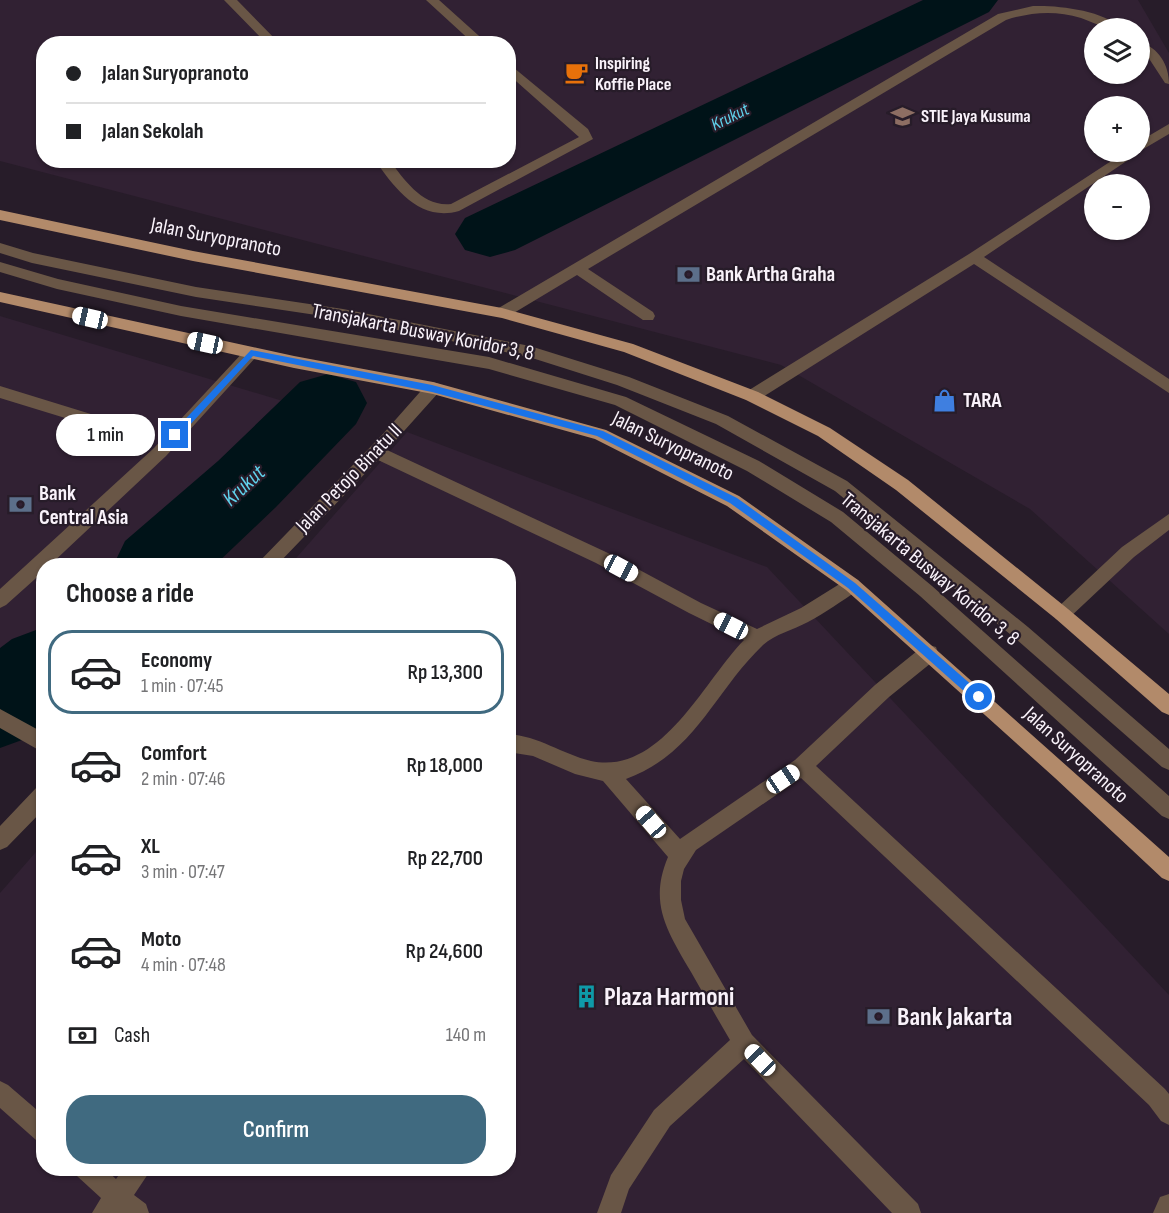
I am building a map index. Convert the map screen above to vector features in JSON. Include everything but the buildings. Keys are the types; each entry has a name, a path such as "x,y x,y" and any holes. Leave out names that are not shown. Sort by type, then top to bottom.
{"main road":[{"name":"Jalan Suryopranoto","path":"0,215 181,254 502,313 628,348 752,396 824,432 902,484 1062,614 1169,706"},
{"name":"Jalan Suryopranoto","path":"0,297 251,353 432,388 600,434 734,501 852,585 1169,871"}],"street":[{"path":"230,0 266,36"},
{"path":"432,0 473,36"},
{"path":"502,313 1002,16 1020,10 1043,8 1082,13 1093,18"},
{"path":"1150,54 1169,80"},
{"path":"388,168 420,204 433,210 444,210 454,208 586,139 583,132 516,74"},
{"path":"1150,140 1169,128"},
{"path":"752,396 974,257 1118,162"},
{"name":"Transjakarta Busway Koridor 3, 8","path":"0,248 32,258 196,292 343,314 530,352 623,381 722,420 841,486 1022,633 1169,761"},
{"path":"974,257 1169,387"},
{"name":"Transjakarta Busway Koridor 3, 8","path":"0,267 57,284 181,311 489,363 620,401 753,466 837,517 926,591 1169,809"},
{"path":"578,268 648,316"},
{"path":"45,558 160,452 251,353"},
{"name":"Jalan Petojo Binatu II","path":"272,558 376,452 432,388"},
{"path":"0,392 88,419"},
{"path":"376,452 602,558 695,608 758,638"},
{"path":"1062,614 1128,552 1169,521"},
{"path":"0,600 36,567"},
{"path":"516,744 528,745 581,768 608,772 624,771 651,760 683,728 758,638 803,616 852,585"},
{"path":"909,1213 744,1043 675,923 670,902 669,882 680,855 689,843 802,766 882,691 929,653"},
{"path":"0,718 36,739"},
{"path":"802,766 1157,1097 1169,1113"},
{"path":"608,772 680,855"},
{"path":"0,840 36,802"},
{"path":"609,1213 619,1183 662,1118 744,1043"},
{"path":"0,1093 36,1125"},
{"path":"91,1176 111,1205 137,1213"},
{"path":"111,1205 134,1176"},
{"path":"1165,1213 1169,1206"}],"shaded area":[{"path":"0,0 1138,0 1149,18 1084,18 1084,84 1150,84 1150,21 1169,53 1169,634 1030,509 781,365 0,161"},
{"path":"0,316 296,405 120,558 36,558 36,632 0,664"},
{"path":"407,432 767,567 1169,995 1169,1213 0,1213 0,893 36,852 36,1176 516,1176 516,558 296,558"}],"waterway":[{"name":"Krukut","path":"490,234 969,0"},
{"name":"Krukut","path":"165,558 247,484 328,403"},
{"name":"Krukut","path":"0,706 36,674"}],"place":[{"name":"Inspiring Koffie Place","path":"577,73"},
{"name":"STIE Jaya Kusuma","path":"903,116"},
{"name":"Bank Artha Graha","path":"688,274"},
{"name":"TARA","path":"945,400"},
{"name":"Bank Central Asia","path":"21,505"},
{"name":"Plaza Harmoni","path":"586,997"},
{"name":"Bank Jakarta","path":"879,1017"}],"route":[{"path":"175,435 251,353 432,388 600,434 734,501 852,585 979,697"}]}
